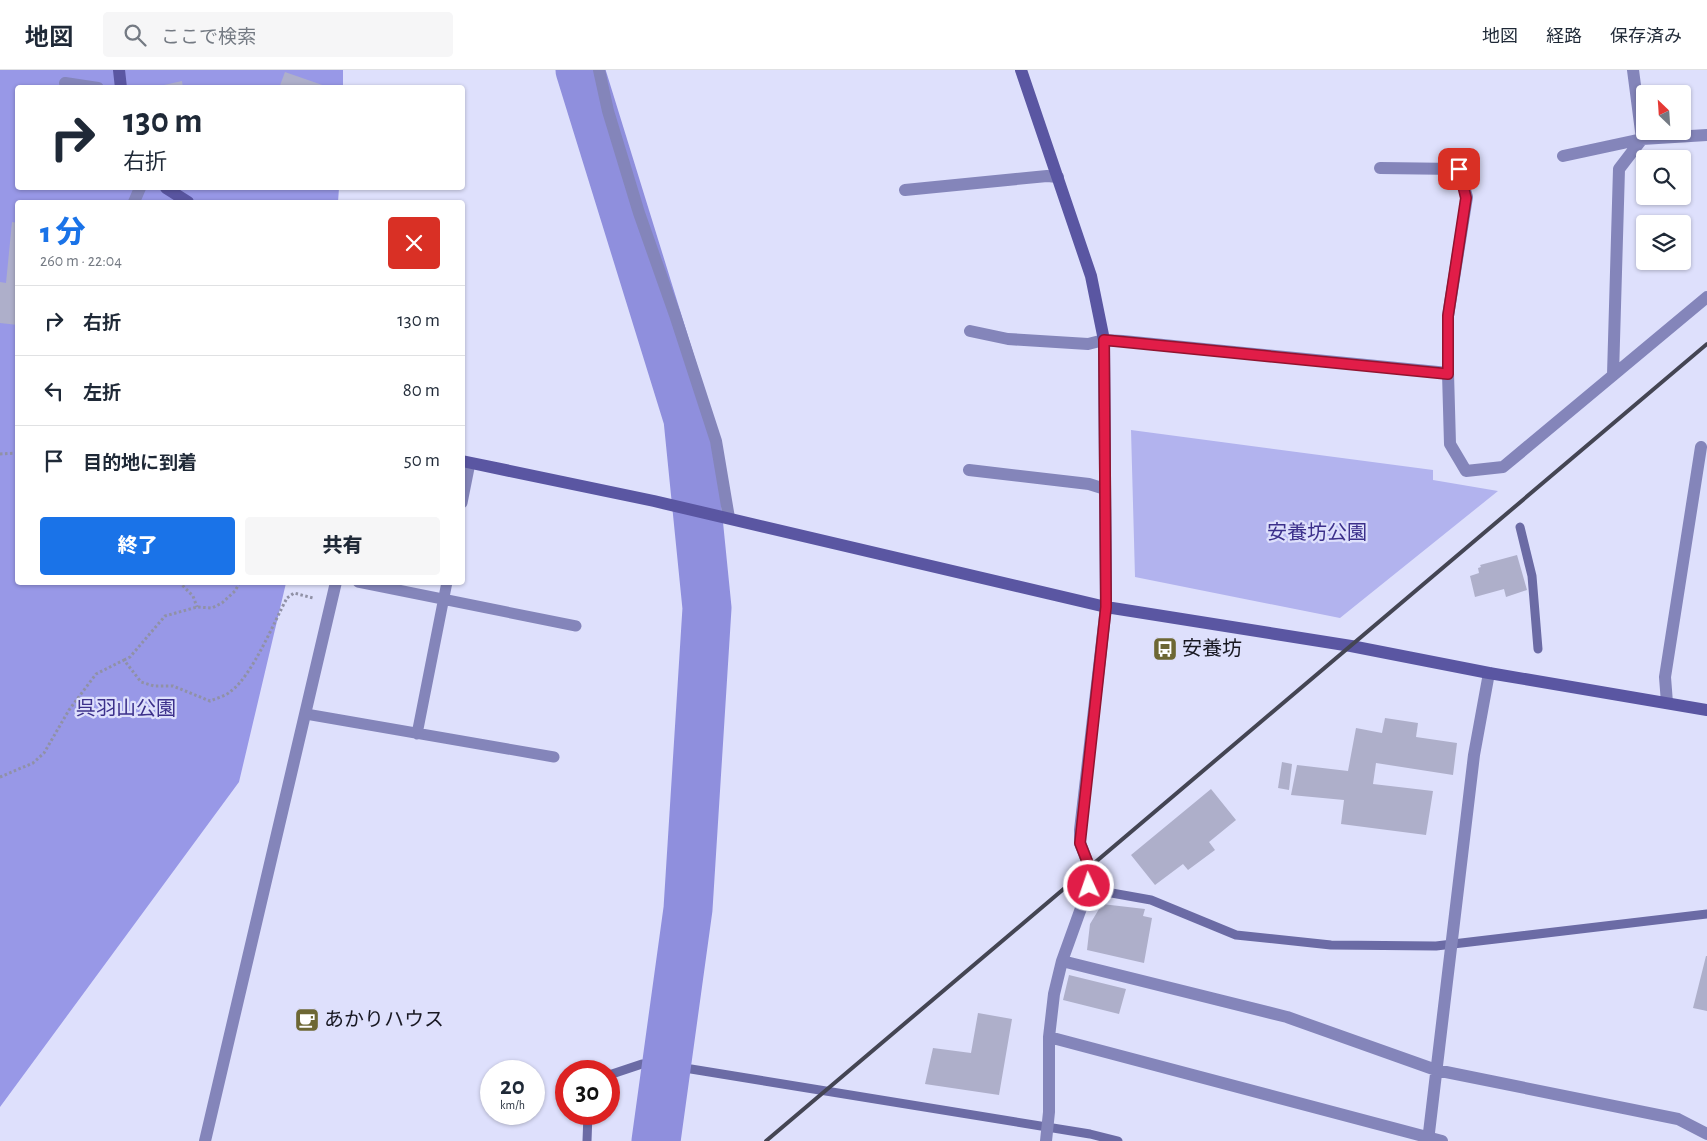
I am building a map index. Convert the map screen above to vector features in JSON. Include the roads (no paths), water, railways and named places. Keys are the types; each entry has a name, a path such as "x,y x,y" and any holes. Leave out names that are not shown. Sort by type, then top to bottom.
{"street":[{"path":"119,70 121,85"},
{"path":"599,70 608,111 639,213 716,441 729,518"},
{"path":"1021,70 1091,276 1104,340 1106,607 1080,836 1080,843 1089,866 1089,886 1062,961 1054,994 1048,1038 1049,1112 1046,1141"},
{"path":"1633,70 1636,93"},
{"path":"64,83 78,85"},
{"path":"1691,136 1707,135"},
{"path":"1563,156 1637,140"},
{"path":"1614,375 1619,168 1641,140"},
{"path":"1380,168 1459,169 1466,198 1448,316 1448,374 1450,444 1466,471 1503,467 1707,297"},
{"path":"905,190 1047,176 1058,177"},
{"path":"169,190 185,200"},
{"path":"970,331 1008,339 1088,344 1104,340 1448,374"},
{"path":"1667,703 1665,677 1701,447"},
{"path":"466,462 654,501 1106,607 1351,646 1489,673 1707,710"},
{"path":"969,470 1089,484 1105,489"},
{"path":"206,1141 335,585"},
{"path":"1428,1139 1474,755 1489,673"},
{"path":"1062,961 1287,1017 1436,1070 1678,1119 1707,1134"},
{"path":"1048,1038 1428,1139 1442,1141"}],"lane":[{"path":"373,585 576,626"},
{"path":"417,734 446,585"},
{"path":"306,714 554,757"}],"waterway":[{"path":"580,70 688,419 707,608 688,909 656,1141"},
{"path":"1520,527 1532,576 1538,649"},
{"path":"1073,883 1078,887 1151,900 1236,935 1331,945 1436,946 1707,914"},
{"path":"620,1071 642,1064 691,1069 1090,1134 1118,1141"},
{"path":"587,1141 588,1125"}],"railway":[{"path":"766,1141 1707,344"}],"place":[{"name":"安養坊","path":"1165,649"},
{"name":"あかりハウス","path":"307,1020"}],"park label":[{"name":"安養坊公園","path":"1317,533"},
{"name":"呉羽山公園","path":"126,709"}]}
